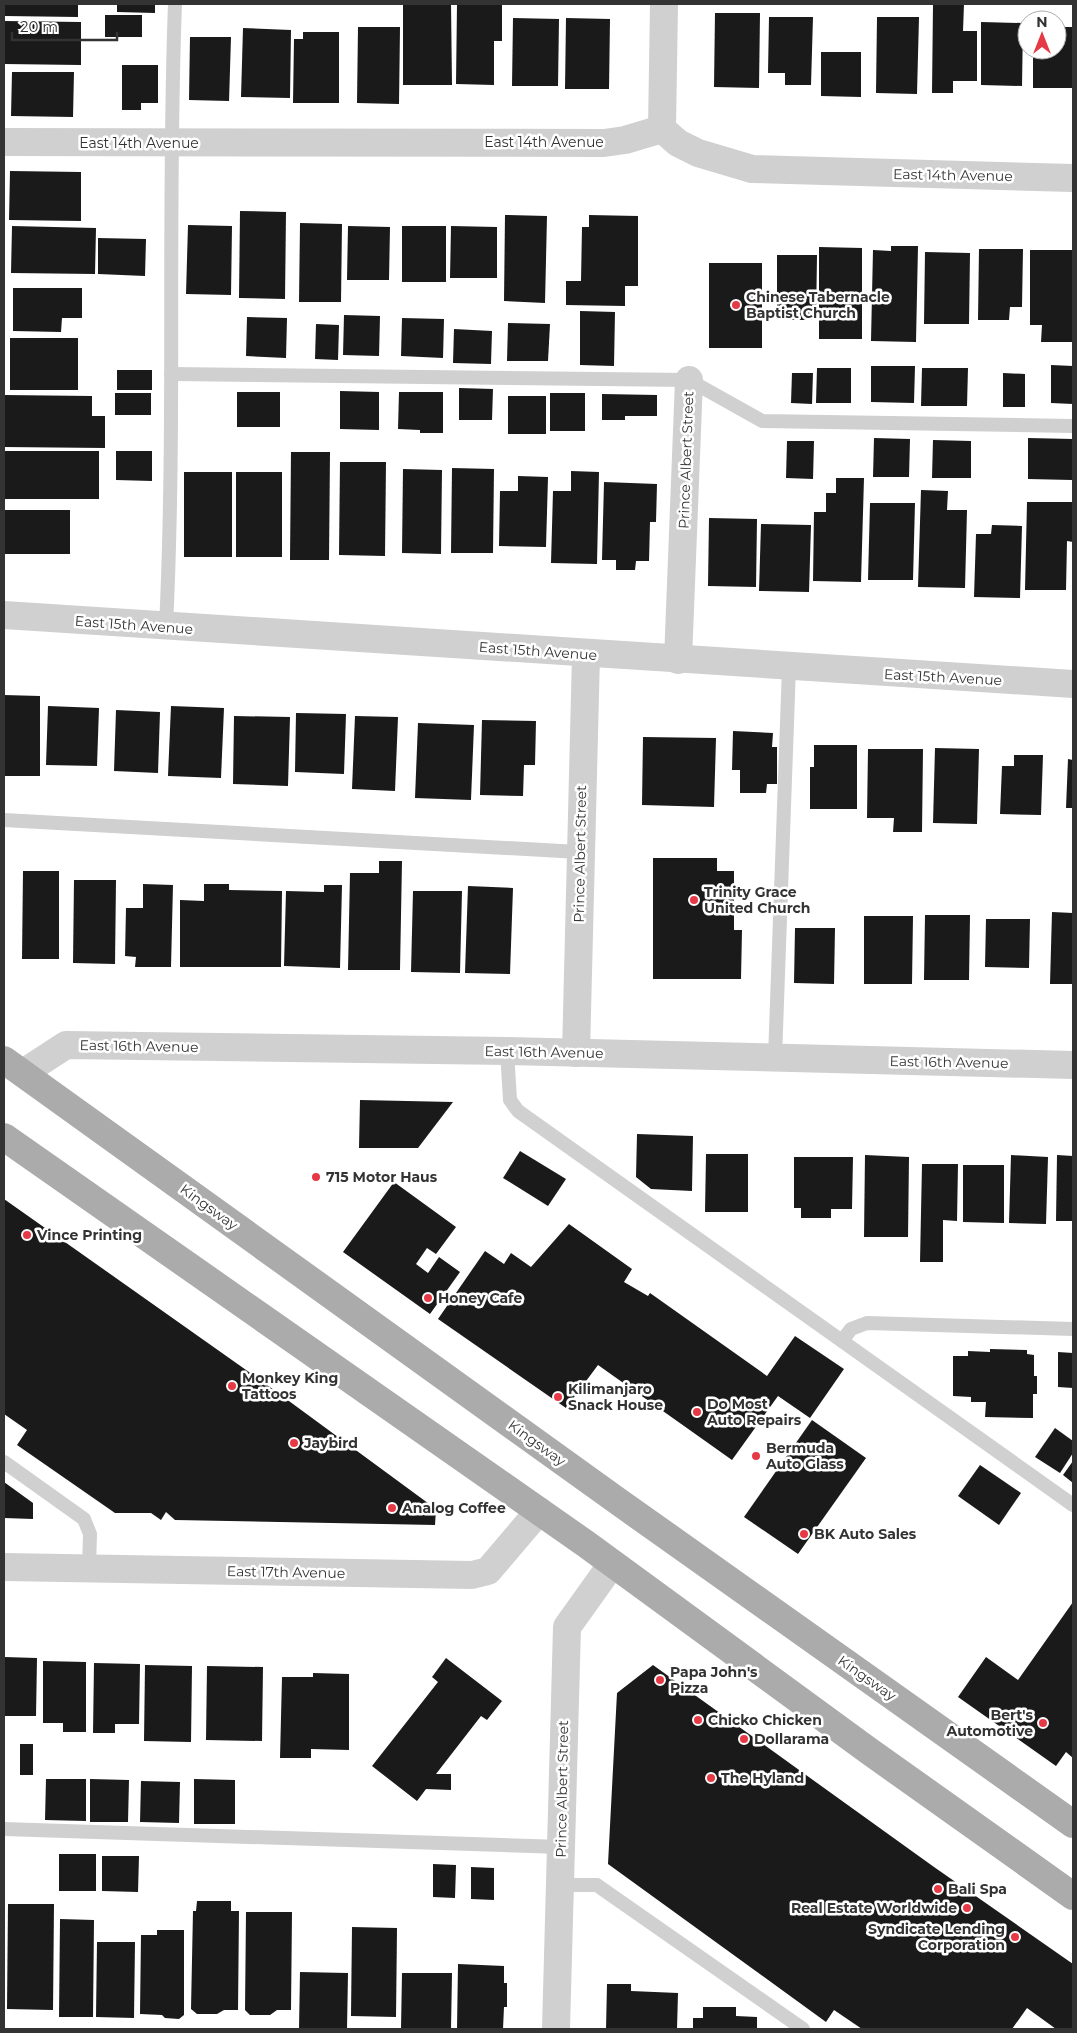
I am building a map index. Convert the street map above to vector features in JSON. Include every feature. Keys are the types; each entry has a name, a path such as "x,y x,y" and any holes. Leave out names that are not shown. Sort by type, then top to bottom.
{"main road":[{"name":"Kingsway","path":"13,1067 611,1496 1073,1824"},
{"path":"4,1138 539,1511 868,1751 1073,1896"}],"street":[{"path":"662,129 664,4"},
{"name":"East 14th Avenue","path":"4,142 604,143 625,140 662,129 678,143 698,153 752,169 1073,178"},
{"name":"Prince Albert Street","path":"678,660 689,380"},
{"name":"East 15th Avenue","path":"4,616 789,668 1073,684"},
{"name":"Prince Albert Street","path":"576,1053 586,655"},
{"name":"East 16th Avenue","path":"13,1067 66,1045 507,1051 1073,1065"},
{"name":"East 17th Avenue","path":"4,1566 472,1576 488,1571 539,1511"},
{"name":"Prince Albert Street","path":"556,2029 567,1627 612,1564"}],"lane":[{"path":"166,627 171,374 171,143 175,4"},
{"path":"171,374 689,380 762,421 1073,426"},
{"path":"775,1058 789,668"},
{"path":"4,820 580,852"},
{"path":"507,1051 510,1100 518,1111 1073,1505"},
{"path":"842,1341 851,1330 867,1323 1073,1329"},
{"path":"4,1462 84,1519 90,1534 89,1568"},
{"path":"4,1829 561,1847"},
{"path":"560,1885 597,1885 803,2029"}],"building":[{"path":"4,4 78,4 78,17 4,16"},
{"path":"117,4 155,4 155,13 117,12"},
{"path":"403,4 451,4 452,85 403,85"},
{"path":"457,4 502,4 502,41 494,41 494,85 456,84"},
{"path":"933,4 964,4 963,31 977,31 977,81 953,81 953,93 932,93"},
{"path":"715,13 760,13 759,88 714,87"},
{"path":"105,15 142,15 142,37 105,37"},
{"path":"769,17 813,17 811,85 785,85 785,73 768,73"},
{"path":"877,17 919,17 917,94 876,93"},
{"path":"513,18 559,19 558,86 512,86"},
{"path":"566,18 610,19 609,89 565,89"},
{"path":"4,21 81,22 81,65 4,64"},
{"path":"981,22 1017,23 1017,60 1022,60 1022,86 981,85"},
{"path":"358,27 400,27 399,104 357,103"},
{"path":"1067,27 1073,27 1073,88 1033,88 1033,60 1067,60"},
{"path":"243,28 291,30 290,98 241,97"},
{"path":"303,32 339,32 339,103 293,103 294,39 303,39"},
{"path":"190,37 231,37 229,101 189,100"},
{"path":"821,52 861,52 861,97 821,96"},
{"path":"122,65 158,65 158,103 141,103 141,110 122,110"},
{"path":"12,72 74,72 73,117 11,116"},
{"path":"10,171 81,172 81,221 9,220"},
{"path":"240,211 286,212 285,299 239,298"},
{"path":"505,215 547,216 545,303 504,301"},
{"path":"589,215 638,216 638,286 625,286 625,306 566,305 566,281 581,281 582,227 589,227"},
{"path":"300,223 342,224 341,302 299,302"},
{"path":"188,225 232,226 231,295 186,294"},
{"path":"12,226 96,228 95,274 11,273"},
{"path":"348,226 390,227 389,280 347,280"},
{"path":"402,226 446,226 446,282 402,282"},
{"path":"451,226 497,227 497,278 450,278"},
{"path":"98,238 146,239 145,276 98,274"},
{"path":"891,246 918,246 916,342 871,341 873,250 891,251"},
{"path":"819,247 862,248 862,339 819,339"},
{"path":"979,249 1023,249 1022,307 1010,307 1009,320 978,320"},
{"path":"1030,250 1073,250 1073,342 1041,342 1042,325 1030,325"},
{"path":"925,252 970,253 969,324 924,324"},
{"path":"777,255 817,255 816,320 777,320"},
{"name":"Chinese Tabernacle Baptist Church","path":"709,263 762,263 762,348 709,348"},
{"path":"13,288 82,288 82,318 62,318 61,332 13,331"},
{"path":"580,311 615,312 614,366 580,365"},
{"path":"344,315 380,316 379,356 343,355"},
{"path":"247,317 287,318 286,358 246,356"},
{"path":"402,318 444,319 443,358 401,356"},
{"path":"508,323 550,324 548,361 507,361"},
{"path":"316,324 339,325 338,360 315,359"},
{"path":"454,329 492,331 491,364 453,363"},
{"path":"10,338 78,338 78,390 10,390"},
{"path":"1051,365 1073,366 1073,404 1051,403"},
{"path":"871,366 915,366 914,403 871,402"},
{"path":"817,368 851,368 851,403 816,403"},
{"path":"922,368 968,368 967,406 921,406"},
{"path":"117,370 152,370 152,390 117,390"},
{"path":"792,373 813,373 812,404 791,403"},
{"path":"1003,373 1025,374 1025,407 1003,407"},
{"path":"459,388 493,389 492,420 459,420"},
{"path":"340,391 379,392 379,430 340,429"},
{"path":"237,392 280,392 280,427 237,427"},
{"path":"399,392 443,392 443,433 420,433 420,430 398,429"},
{"path":"115,393 151,393 151,415 115,415"},
{"path":"550,393 585,393 585,431 550,431"},
{"path":"602,394 657,395 657,416 625,416 625,420 602,420"},
{"path":"4,395 92,396 92,416 105,416 105,448 4,447"},
{"path":"508,396 546,396 546,434 508,434"},
{"path":"874,438 910,439 909,477 873,477"},
{"path":"1028,438 1073,439 1072,480 1028,479"},
{"path":"933,440 971,441 971,478 932,478"},
{"path":"787,441 814,441 813,479 786,478"},
{"path":"4,451 99,451 99,499 4,499"},
{"path":"116,451 152,451 152,481 116,480"},
{"path":"291,452 330,452 329,560 290,560"},
{"path":"340,462 386,462 385,556 339,555"},
{"path":"452,468 494,469 493,553 451,553"},
{"path":"403,469 442,470 441,554 402,553"},
{"path":"571,471 599,472 597,564 551,563 553,491 571,491"},
{"path":"184,472 232,472 232,557 184,557"},
{"path":"236,472 282,472 282,557 236,557"},
{"path":"518,476 548,477 546,547 499,546 500,491 518,491"},
{"path":"836,478 864,478 861,582 813,581 814,512 826,512 826,493 836,493"},
{"path":"604,482 657,484 656,522 650,522 649,561 636,561 635,570 616,570 616,560 602,560"},
{"path":"921,490 948,491 947,510 967,510 965,588 918,587"},
{"path":"1027,502 1073,502 1073,542 1067,541 1066,590 1025,590"},
{"path":"870,503 915,503 913,580 868,580"},
{"path":"4,510 70,510 70,554 4,554"},
{"path":"709,518 757,519 756,587 708,586"},
{"path":"761,524 811,525 809,592 759,591"},
{"path":"992,525 1022,526 1020,598 974,597 976,534 991,534"},
{"path":"4,695 40,696 40,776 4,776"},
{"path":"48,706 99,708 97,766 46,765"},
{"path":"171,706 224,708 221,778 168,776"},
{"path":"116,710 160,712 158,773 114,771"},
{"path":"296,713 346,714 344,774 295,772"},
{"path":"234,716 290,717 288,786 233,784"},
{"path":"355,716 398,717 395,791 352,789"},
{"path":"482,720 536,721 535,765 524,765 523,796 480,795"},
{"path":"418,723 474,725 471,800 415,798"},
{"path":"733,731 773,733 772,747 777,747 777,784 767,784 766,793 740,793 740,770 732,770"},
{"path":"643,737 716,738 714,807 642,805"},
{"path":"814,745 857,745 857,809 810,809 810,767 814,767"},
{"path":"935,748 979,749 977,824 933,823"},
{"path":"868,749 923,749 922,832 893,832 894,818 867,818"},
{"path":"1014,755 1043,755 1041,815 1000,814 1002,766 1014,766"},
{"path":"1068,759 1073,760 1073,808 1066,808"},
{"name":"Trinity Grace United Church","path":"653,858 717,858 717,871 734,871 734,930 742,930 741,979 653,979"},
{"path":"379,861 402,861 400,970 348,970 350,873 379,873"},
{"path":"23,871 59,871 59,959 22,959"},
{"path":"74,880 116,880 115,964 73,963"},
{"path":"143,884 173,885 171,967 135,967 136,957 125,956 126,908 143,908"},
{"path":"204,884 229,884 229,890 282,891 281,967 180,967 180,900 204,901"},
{"path":"324,885 342,885 340,968 284,966 286,891 324,892"},
{"path":"468,886 513,888 510,974 465,973"},
{"path":"413,891 462,891 460,973 411,972"},
{"path":"1052,912 1073,913 1073,984 1050,984"},
{"path":"925,915 970,915 969,980 924,980"},
{"path":"864,916 913,916 912,984 864,984"},
{"path":"986,919 1030,919 1029,968 985,967"},
{"path":"795,928 835,928 834,984 794,983"},
{"path":"360,1100 453,1102 418,1148 359,1148"},
{"path":"637,1134 693,1136 692,1191 651,1189 636,1177"},
{"path":"520,1151 566,1179 548,1206 503,1178"},
{"path":"706,1154 748,1154 748,1212 705,1212"},
{"path":"865,1155 909,1157 908,1237 864,1237"},
{"path":"1011,1155 1048,1157 1046,1224 1009,1223"},
{"path":"1057,1155 1073,1156 1073,1221 1056,1221"},
{"path":"794,1157 853,1157 852,1209 831,1209 831,1218 801,1218 801,1208 794,1208"},
{"path":"922,1164 958,1164 957,1221 943,1220 943,1262 920,1262"},
{"path":"963,1165 1004,1165 1004,1223 963,1222"},
{"path":"394,1182 456,1227 436,1254 427,1248 416,1264 428,1273 439,1257 460,1272 430,1314 343,1252"},
{"path":"4,1199 259,1379 436,1509 435,1525 175,1520 166,1512 161,1520 151,1513 115,1513 17,1445 27,1430 4,1414"},
{"path":"569,1224 632,1269 624,1282 648,1296 650,1293 767,1376 795,1336 844,1369 810,1418 778,1396 732,1460 598,1365 566,1408 438,1319 485,1251 504,1264 511,1253 531,1267"},
{"path":"990,1349 1027,1350 1027,1354 1034,1355 1034,1376 1037,1376 1037,1394 1033,1394 1033,1418 985,1417 986,1402 971,1402 971,1397 953,1396 953,1356 968,1356 968,1351 990,1352"},
{"path":"1058,1352 1073,1353 1073,1388 1058,1387"},
{"path":"812,1420 866,1458 798,1554 744,1517"},
{"path":"1055,1428 1073,1441 1073,1453 1060,1473 1035,1457"},
{"path":"1073,1461 1073,1483 1063,1475"},
{"path":"980,1465 1021,1493 999,1525 958,1496"},
{"path":"4,1482 33,1503 33,1519 4,1518"},
{"path":"1073,1602 1073,1758 1066,1752 1056,1766 958,1697 986,1657 1018,1680"},
{"path":"4,1657 37,1658 36,1716 4,1716"},
{"path":"446,1658 502,1701 487,1720 481,1716 436,1774 451,1774 451,1790 426,1789 417,1801 372,1766 438,1682 432,1677"},
{"path":"43,1661 86,1662 86,1732 63,1732 63,1723 43,1723"},
{"path":"94,1663 140,1664 139,1724 115,1724 115,1733 93,1733"},
{"path":"145,1665 192,1666 191,1742 144,1741"},
{"name":"The Hyland","path":"653,1665 934,1867 1073,1964 1073,2029 1056,2029 1027,2008 1012,2029 862,2029 834,2010 826,2022 608,1864 617,1693"},
{"path":"207,1666 263,1667 262,1741 206,1740"},
{"path":"313,1673 349,1674 349,1750 311,1749 311,1758 280,1758 282,1677 313,1677"},
{"path":"20,1744 33,1744 33,1775 20,1775"},
{"path":"46,1779 86,1779 86,1821 45,1820"},
{"path":"90,1779 129,1780 128,1822 90,1822"},
{"path":"194,1779 235,1780 235,1824 194,1824"},
{"path":"141,1781 180,1782 179,1823 140,1822"},
{"path":"59,1854 96,1854 96,1891 59,1891"},
{"path":"102,1856 139,1856 138,1892 102,1891"},
{"path":"433,1864 456,1865 455,1898 433,1897"},
{"path":"471,1867 494,1868 494,1900 471,1899"},
{"path":"197,1901 231,1901 231,1911 239,1911 238,2010 224,2010 217,2014 197,2014 191,2009 193,1911 196,1911"},
{"path":"8,1904 54,1904 53,2010 7,2009"},
{"path":"246,1912 292,1912 291,2010 277,2010 270,2015 250,2015 245,2010"},
{"path":"60,1919 94,1920 93,2017 59,2017"},
{"path":"352,1927 397,1928 396,2017 351,2016"},
{"path":"157,1930 184,1930 184,2015 179,2019 165,2018 162,2015 140,2014 141,1935 157,1935"},
{"path":"97,1942 135,1942 134,2018 96,2017"},
{"path":"458,1964 504,1966 504,1983 507,1983 507,2007 504,2007 503,2029 457,2029"},
{"path":"300,1972 348,1973 347,2029 299,2029"},
{"path":"402,1973 452,1973 451,2029 401,2029"},
{"path":"607,1984 631,1984 631,1991 678,1993 677,2029 606,2029"},
{"path":"703,2007 736,2007 736,2016 757,2017 757,2029 693,2029 693,2018 703,2018"}],"place":[{"name":"Chinese Tabernacle Baptist Church","path":"736,305"},
{"name":"Trinity Grace United Church","path":"694,900"},
{"name":"715 Motor Haus","path":"316,1177"},
{"name":"Vince Printing","path":"27,1235"},
{"name":"Honey Cafe","path":"428,1298"},
{"name":"Monkey King Tattoos","path":"232,1386"},
{"name":"Kilimanjaro Snack House","path":"558,1397"},
{"name":"Do Most Auto Repairs","path":"697,1412"},
{"name":"Jaybird","path":"294,1443"},
{"name":"Bermuda Auto Glass","path":"756,1456"},
{"name":"Analog Coffee","path":"392,1508"},
{"name":"BK Auto Sales","path":"804,1534"},
{"name":"Papa John's Pizza","path":"660,1680"},
{"name":"Chicko Chicken","path":"698,1720"},
{"name":"Bert's Automotive","path":"1043,1723"},
{"name":"Dollarama","path":"744,1739"},
{"name":"The Hyland","path":"711,1778"},
{"name":"Bali Spa","path":"938,1889"},
{"name":"Real Estate Worldwide","path":"967,1908"},
{"name":"Syndicate Lending Corporation","path":"1015,1937"}]}
